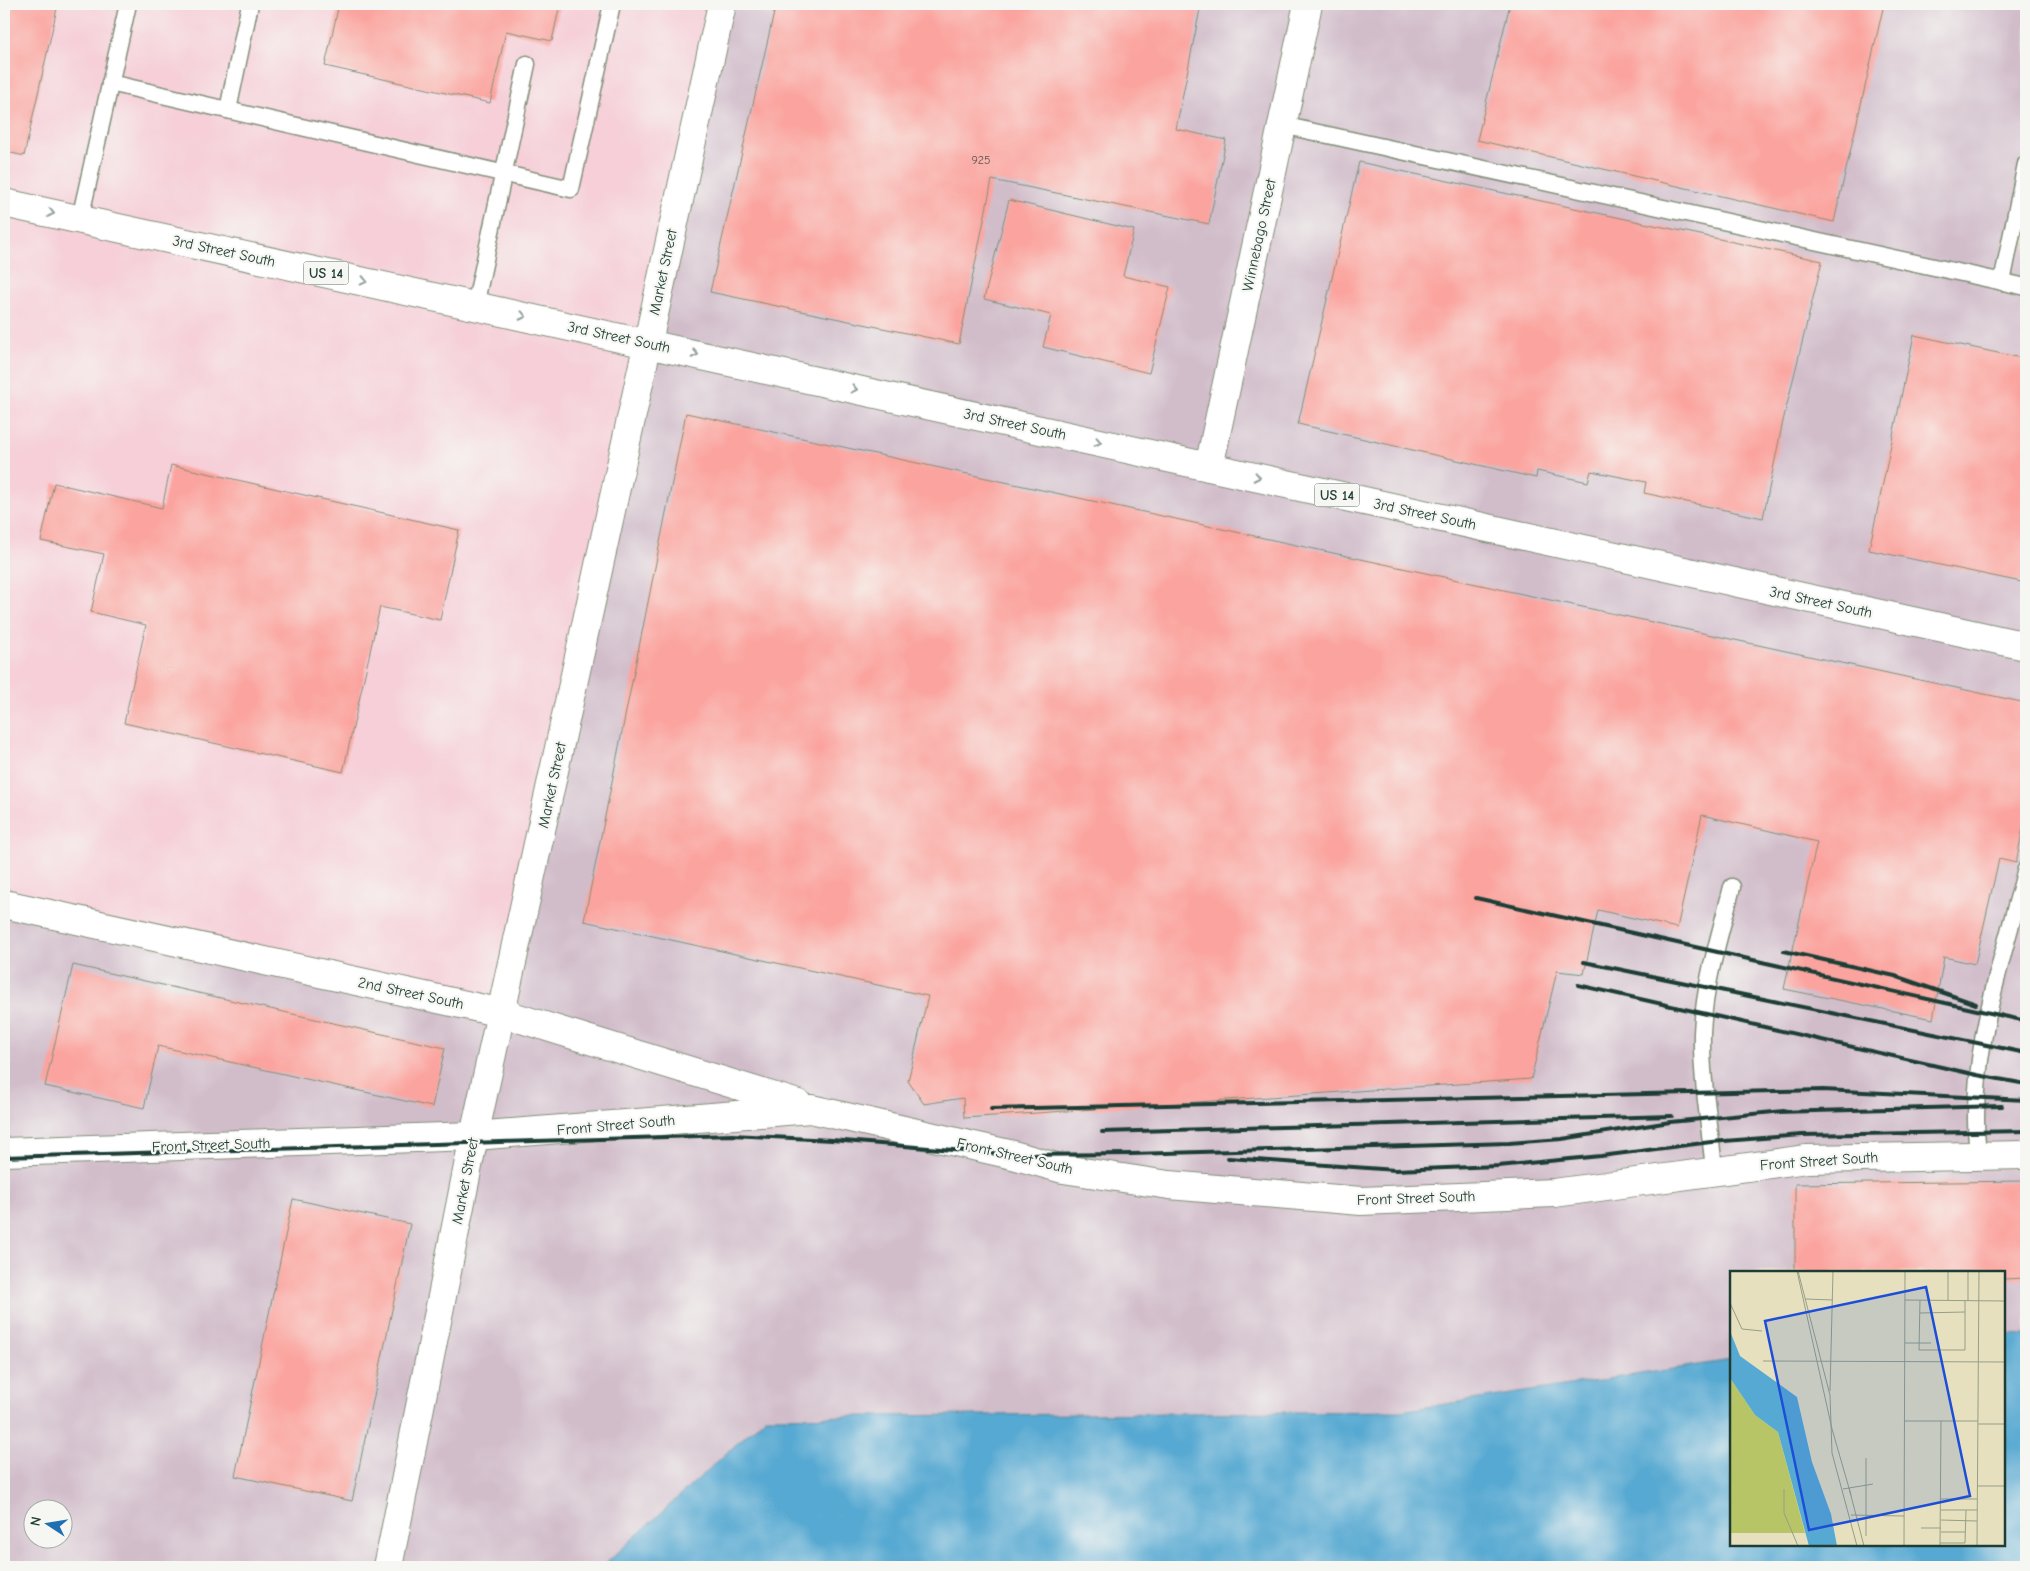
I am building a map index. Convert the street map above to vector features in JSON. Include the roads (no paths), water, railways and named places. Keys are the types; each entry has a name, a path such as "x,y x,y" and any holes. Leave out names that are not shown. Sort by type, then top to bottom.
{"main road":[{"name":"Market Street","path":"388,1567 474,1136 722,4"},
{"name":"Winnebago Street","path":"1209,467 1308,4"},
{"name":"3rd Street South","path":"4,202 2026,646"},
{"name":"2nd Street South","path":"4,904 502,1013 811,1108"},
{"name":"Front Street South","path":"4,1152 474,1136 811,1108 1013,1155 1063,1169 1169,1184 1362,1201 1554,1193 1807,1159 2026,1155"}],"lane":[{"path":"80,219 128,4"},
{"path":"228,110 250,4"},
{"path":"110,83 571,189 612,4"},
{"path":"475,306 527,64"},
{"path":"1282,125 2026,287"},
{"path":"2002,282 2026,164"},
{"path":"1978,1155 1976,1098 1982,1044 2026,869"},
{"path":"1714,1170 1702,1059 1702,1031 1708,988 1732,888"}],"water":[{"path":"2005,1334 2026,1335 2026,1567 602,1567 766,1417 1401,1411 1730,1360 1730,1546 2005,1546"}],"railway":[{"path":"1476,898 2026,1021"},
{"path":"1784,951 1895,976 1976,1004"},
{"path":"1584,962 2026,1053"},
{"path":"1578,985 1977,1075 2026,1084"},
{"path":"991,1109 1823,1090 2026,1100"},
{"path":"1777,1112 2002,1106"},
{"path":"4,1157 732,1135 832,1140 1013,1155 1132,1154 1509,1143 1562,1139 1670,1122 1784,1111"},
{"path":"1102,1132 1672,1116"},
{"path":"1228,1158 1395,1170 1498,1166 1601,1156 1711,1142 1802,1135 2026,1131"}]}
